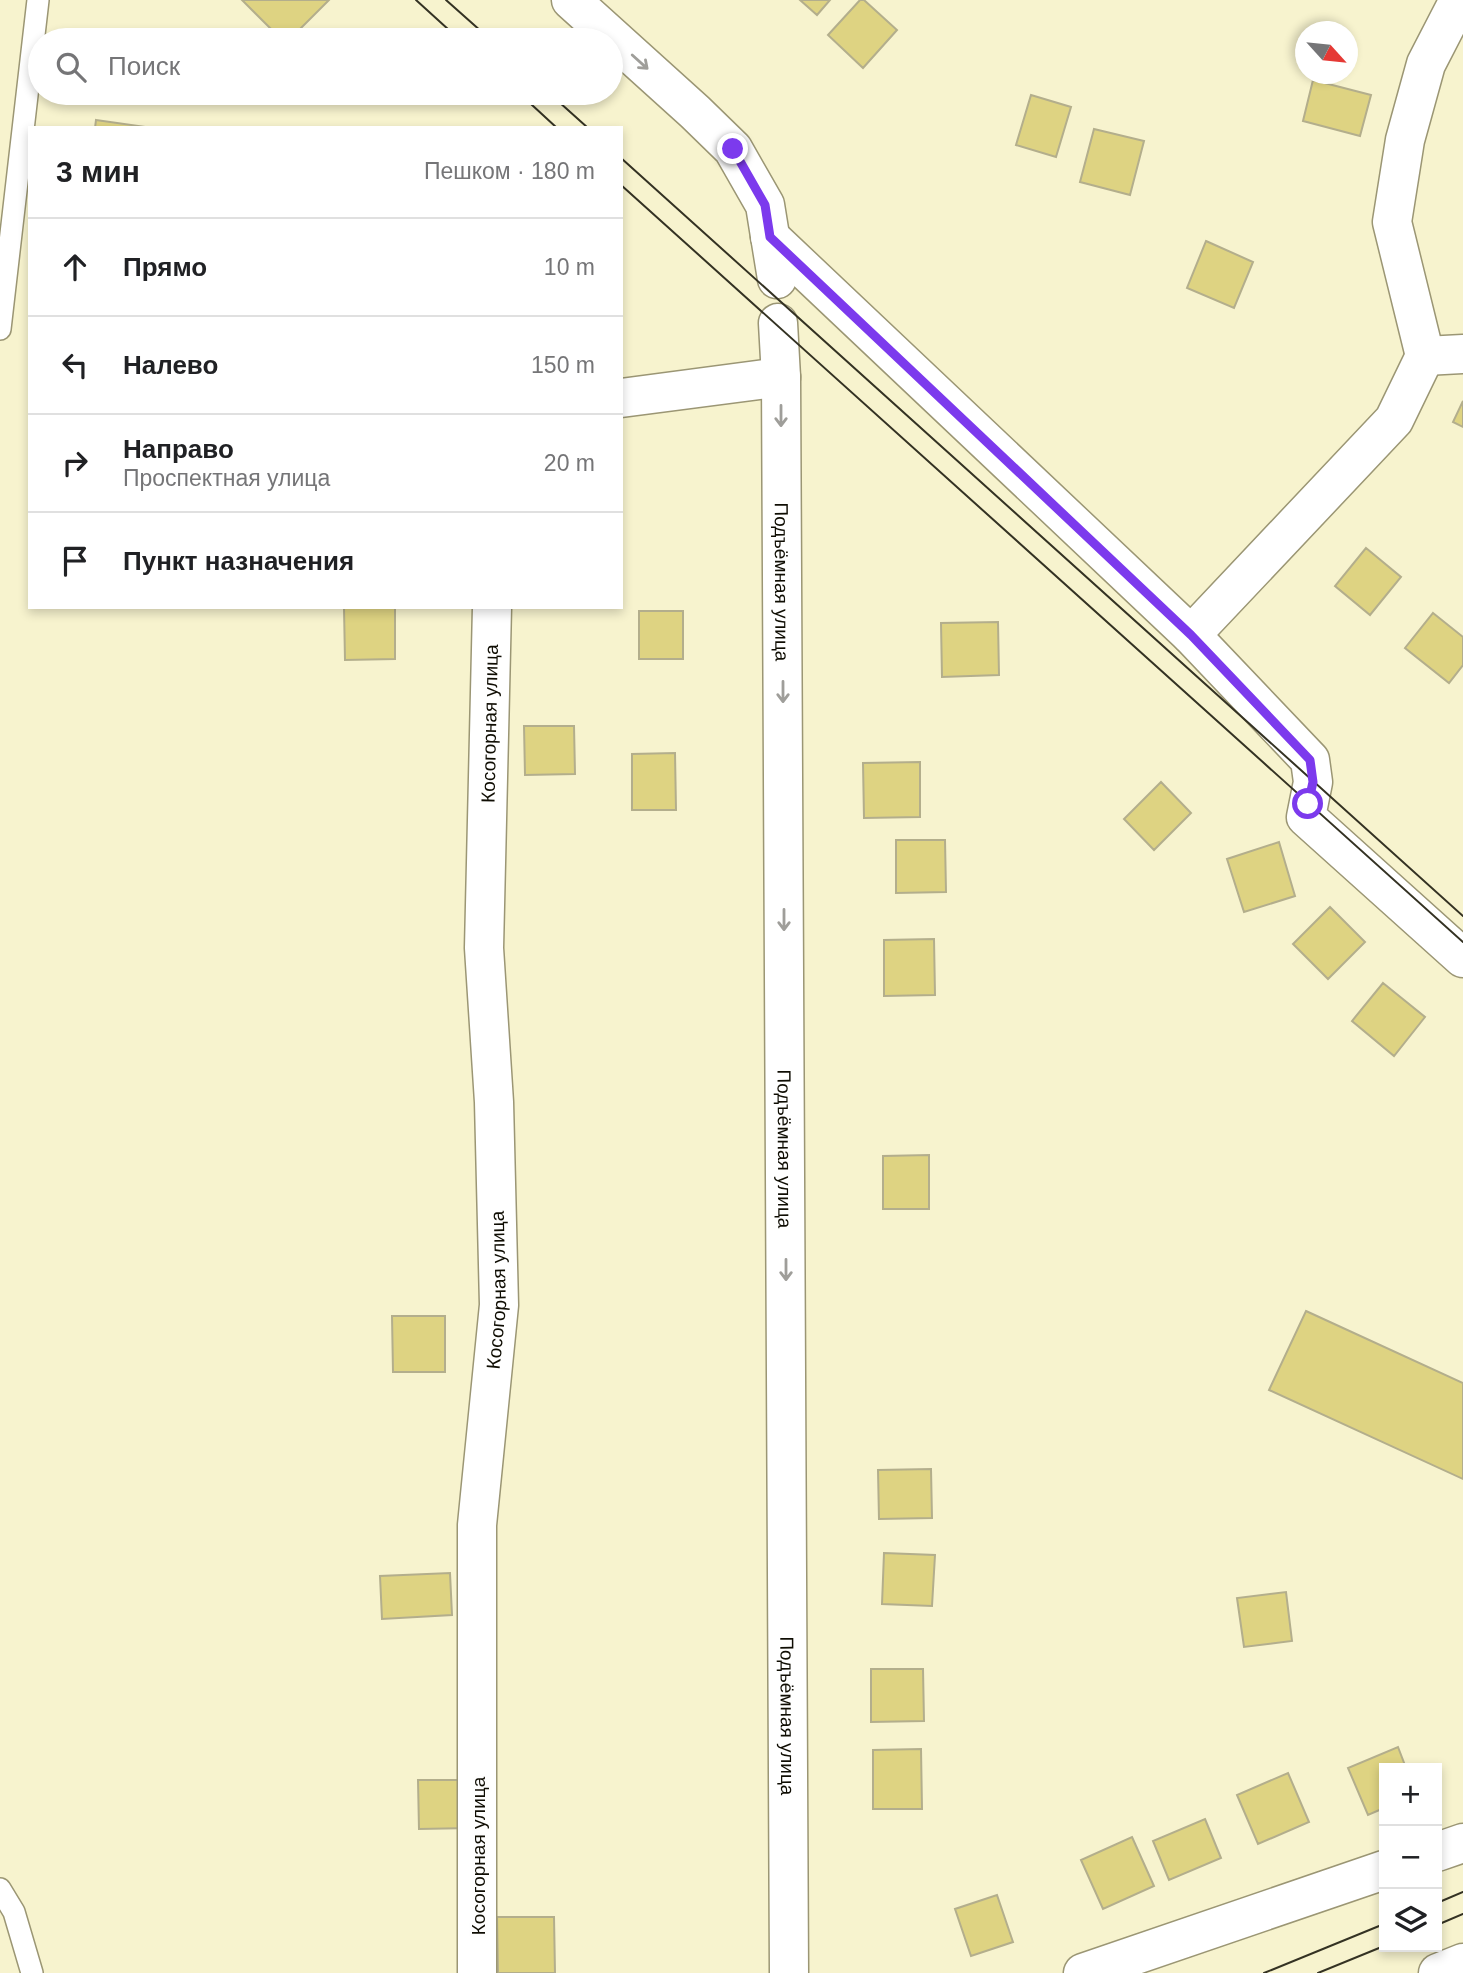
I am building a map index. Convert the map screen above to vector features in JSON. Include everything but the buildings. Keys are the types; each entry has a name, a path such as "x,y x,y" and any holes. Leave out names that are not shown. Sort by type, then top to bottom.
{"street":[{"path":"571,0 601,28"},
{"path":"1191,635 1394,420 1426,356 1392,222 1405,140 1426,64 1459,0"},
{"path":"623,48 733,149 765,205 776,279"},
{"path":"770,237 1191,635 1310,760 1313,782 1306,817 1463,958"},
{"name":"Подъёмная улица","path":"778,323 781,377 789,1973"},
{"path":"1426,356 1463,354"},
{"path":"623,398 781,377"},
{"name":"Косогорная улица","path":"477,1973 477,1525 499,1305 494,1102 484,948 492,609"},
{"path":"1442,1850 1463,1843"},
{"path":"1083,1973 1379,1872"},
{"path":"1438,1973 1463,1963"}],"lane":[{"path":"35,28 38,0"},
{"path":"0,329 28,87"},
{"path":"0,1889 14,1912 32,1973"}],"tram line":[{"path":"416,0 447,28"},
{"path":"446,0 478,28"},
{"path":"532,105 555,126"},
{"path":"562,105 586,126"},
{"path":"623,160 1463,916"},
{"path":"623,187 1463,942"},
{"path":"1442,1901 1463,1892"},
{"path":"1442,1923 1463,1914"},
{"path":"1264,1973 1379,1926"},
{"path":"1318,1973 1379,1948"}],"route":[{"path":"733,149 765,205 770,237 1191,635 1310,760 1313,782 1308,804"}]}
